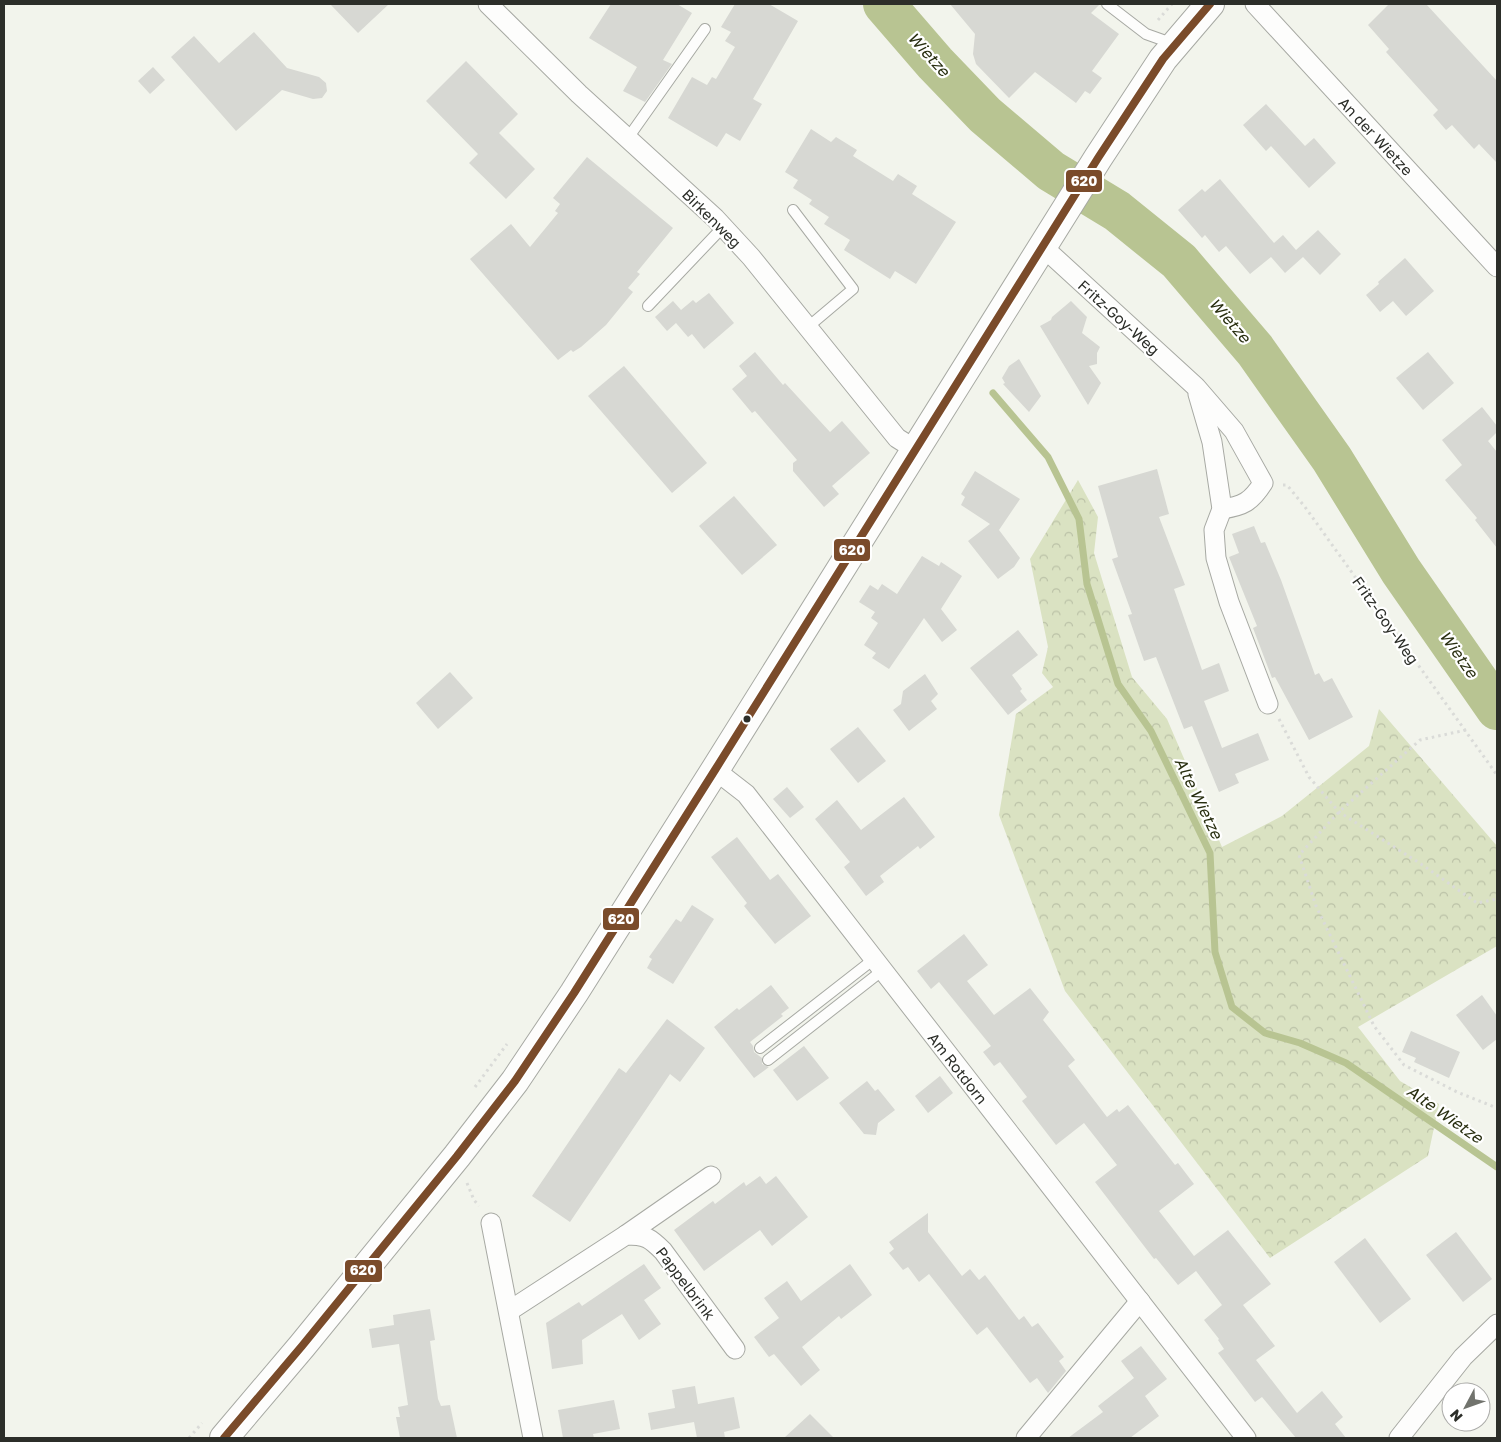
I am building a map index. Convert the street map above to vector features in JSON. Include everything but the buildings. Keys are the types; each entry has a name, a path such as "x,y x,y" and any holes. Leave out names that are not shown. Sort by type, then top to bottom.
{"main road":[{"path":"224,1438 458,1156 515,1081 574,993 1148,80 1175,44 1210,4"}],"street":[{"name":"Birkenweg","path":"488,4 579,94 723,227 752,257 897,438 916,450"},
{"name":"An der Wietze","path":"1255,4 1497,267"},
{"name":"Fritz-Goy-Weg","path":"1043,247 1196,387 1234,431 1263,483"},
{"path":"1196,387 1212,442 1222,509 1214,530 1216,558 1229,602 1268,704"},
{"path":"1222,509 1239,506 1254,496 1263,483"},
{"name":"Am Rotdorn","path":"715,770 746,794 1246,1438"},
{"path":"509,1311 626,1235 711,1176"},
{"path":"491,1223 533,1438"},
{"name":"Pappelbrink","path":"626,1235 639,1235 651,1238 663,1251 735,1349"},
{"path":"1026,1438 1140,1301"},
{"path":"1399,1438 1463,1357 1497,1324"}],"lane":[{"path":"1107,4 1146,34 1175,44"},
{"path":"628,138 705,29"},
{"path":"793,210 853,289 808,326"},
{"path":"648,306 723,227"},
{"path":"760,1048 878,964"},
{"path":"768,1060 878,964"}],"path":[{"name":"Fritz-Goy-Weg","path":"1263,483 1288,485 1305,506 1497,775"},
{"path":"1268,704 1277,715 1309,777 1340,812 1421,864 1477,903 1497,899"},
{"path":"1466,730 1420,740 1340,812 1299,855 1316,906 1374,1026 1404,1065 1456,1092 1497,1108"},
{"path":"472,1091 512,1036"}],"green space":[{"path":"1078,480 1098,517 1094,553 1132,677 1167,719 1222,847 1282,816 1369,746 1379,709 1497,846 1497,946 1358,1027 1400,1081 1439,1104 1428,1156 1270,1258 1065,991 999,815 1016,714 1053,687 1042,673 1048,647 1030,559"}],"waterway":[{"name":"Wietze","path":"884,4 935,63 985,115 1051,171 1117,211 1179,261 1255,350 1332,459 1401,571 1497,709"},
{"name":"Alte Wietze","path":"993,393 1048,457 1079,519 1087,584 1118,684 1151,731 1210,853 1215,952 1232,1007 1265,1033 1300,1043 1346,1063 1497,1167"}],"transit line":[{"name":"620","path":"224,1438 302,1346 457,1156 515,1081 574,993 715,770 1098,158 1163,59 1210,4"}]}
